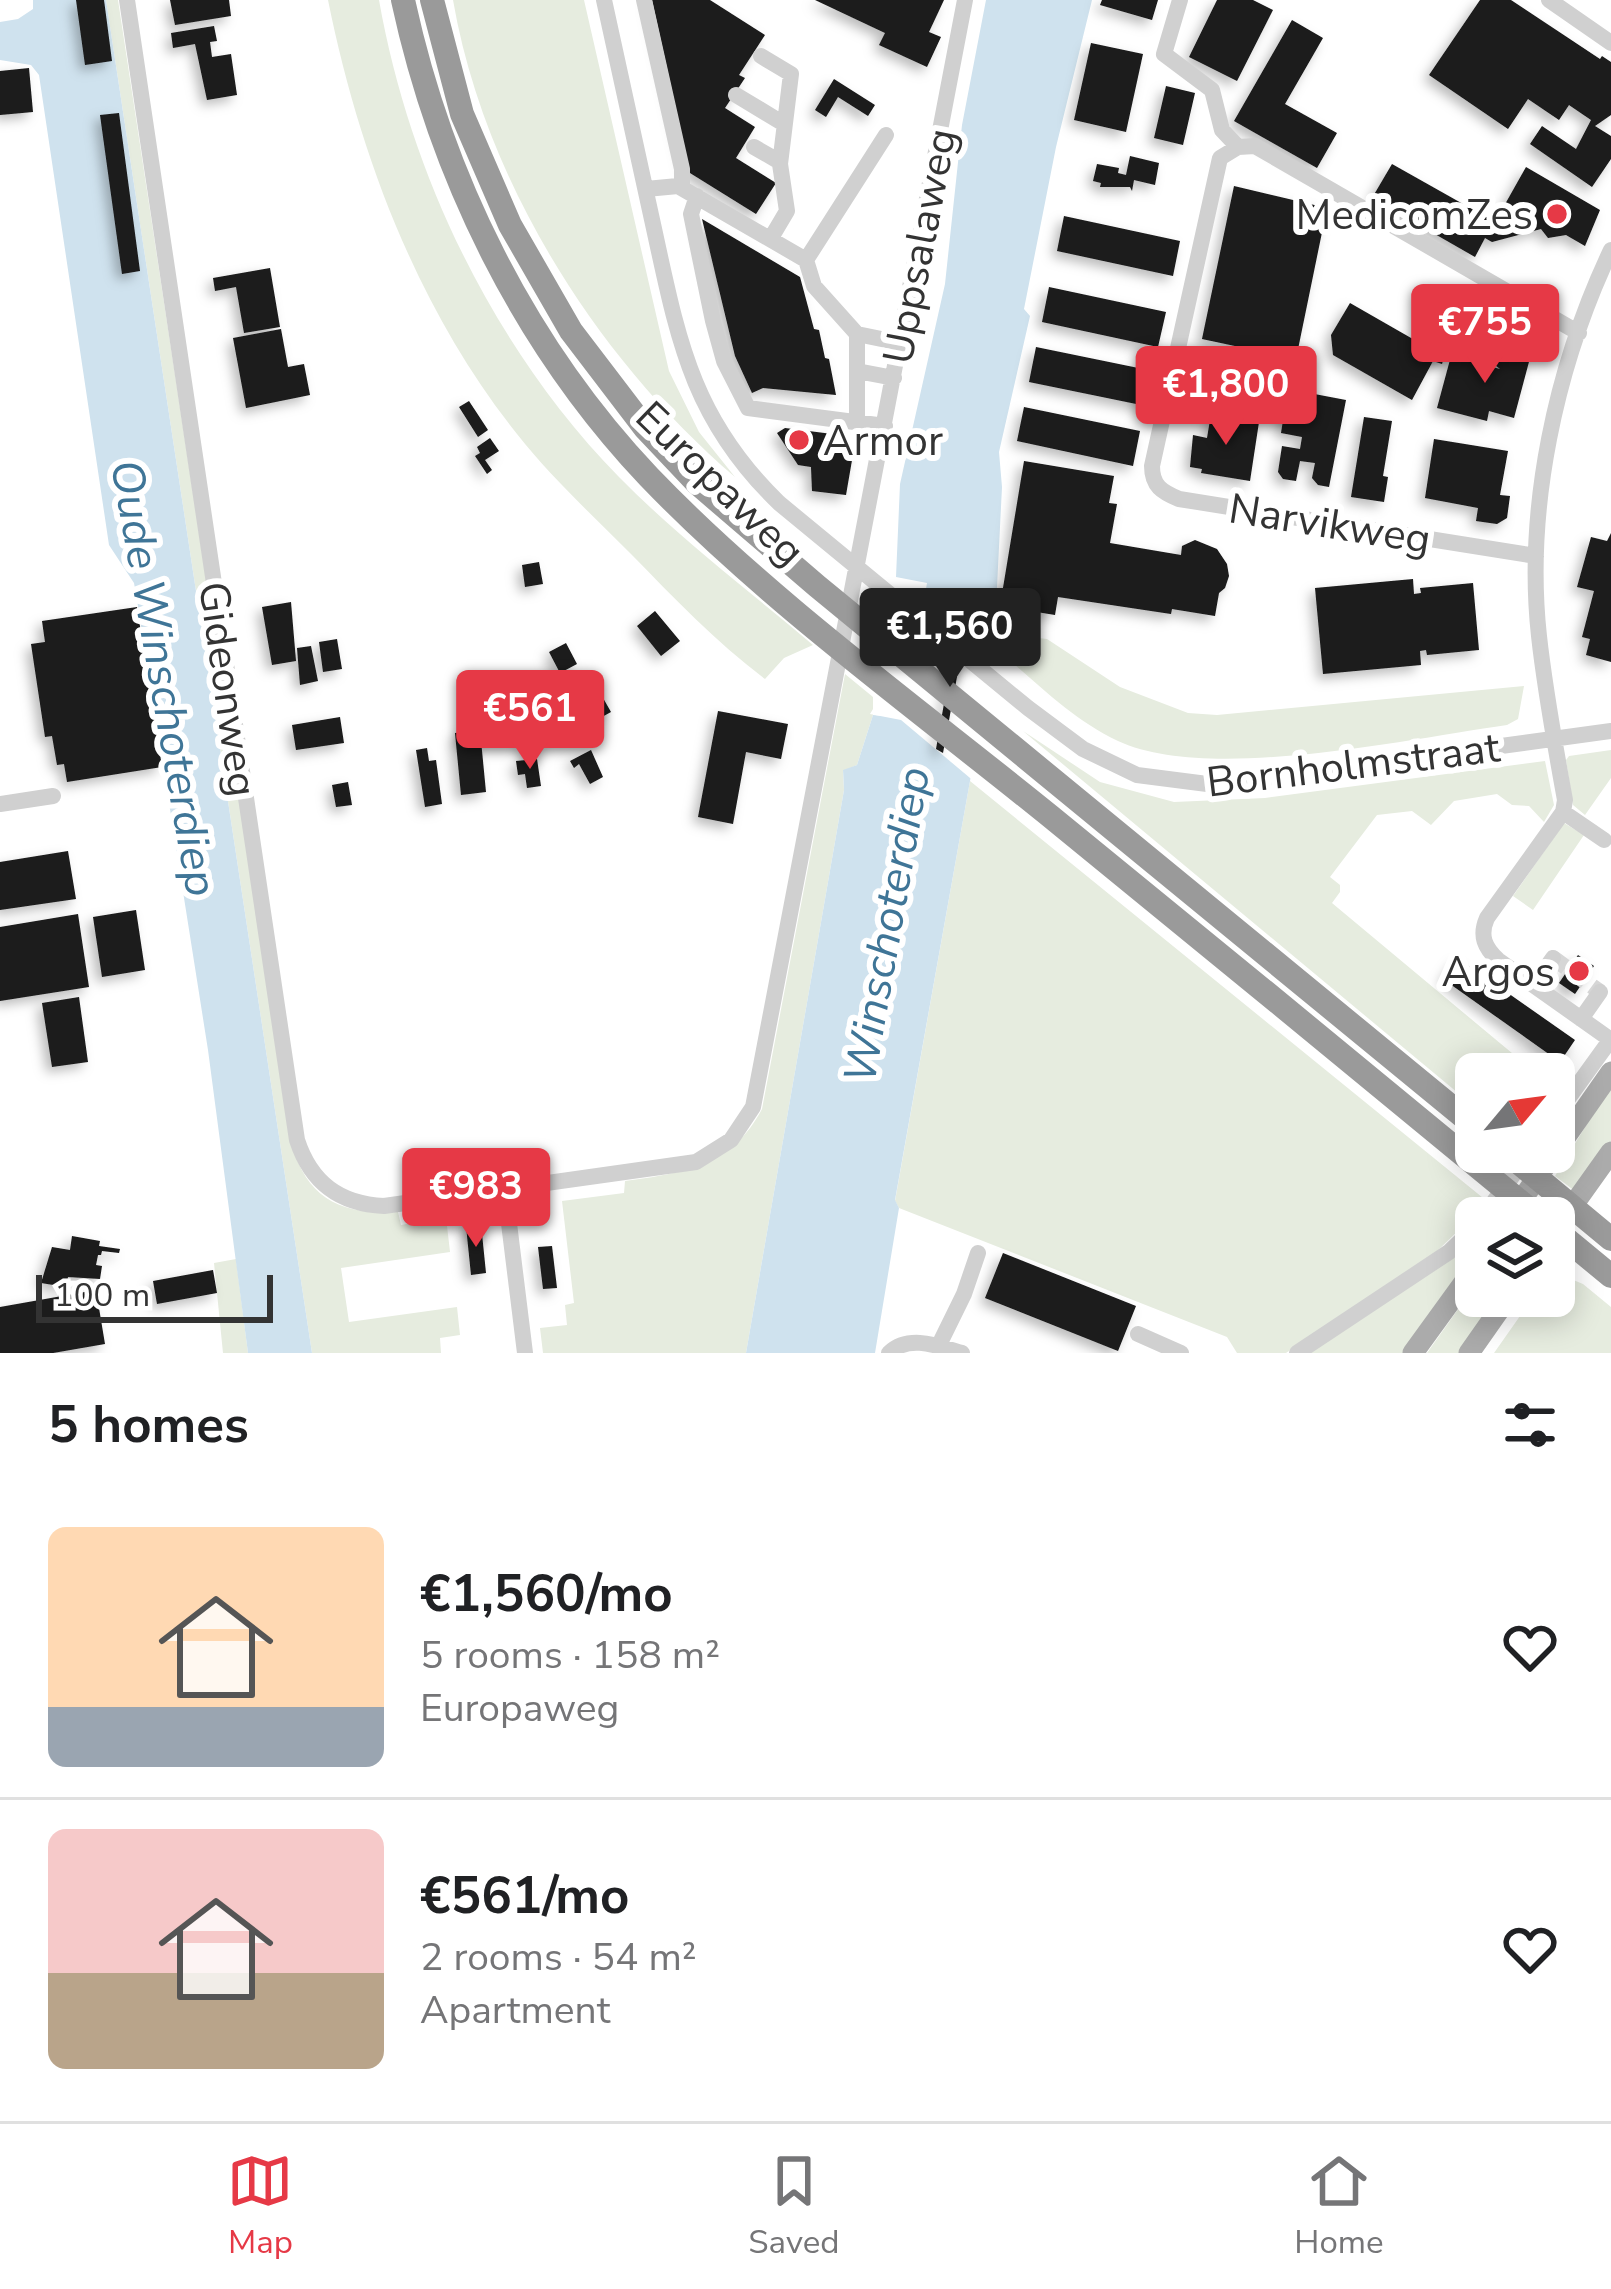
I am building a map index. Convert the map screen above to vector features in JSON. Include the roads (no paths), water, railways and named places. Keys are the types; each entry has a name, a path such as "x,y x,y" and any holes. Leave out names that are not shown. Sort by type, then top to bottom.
{"highway":[{"name":"Europaweg","path":"403,0 428,99 465,196 522,308 549,350 650,477 811,622 1514,1197"},
{"name":"Europaweg","path":"432,0 462,114 510,225 571,331 633,413 697,483 1455,1110"},
{"path":"1531,1173 1606,1235"},
{"path":"1575,1247 1611,1276"}],"main road":[{"path":"1524,1197 1611,1072"},
{"path":"1575,1202 1611,1151"},
{"path":"1413,1353 1455,1295"},
{"path":"1468,1353 1494,1317"}],"street":[{"name":"Gideonweg","path":"127,0 297,1141 316,1178 337,1195 384,1206 696,1162 720,1149 747,1119 758,1095 845,633"},
{"name":"Bornholmstraat","path":"604,0 682,351 702,402 752,476 824,542 1028,708 1112,765 1137,775 1192,785 1611,731"},
{"path":"644,0 690,192 713,321 724,362 748,408 885,426"},
{"name":"Uppsalaweg","path":"845,633 965,0"},
{"path":"1180,0 1165,54 1212,90 1222,130 1238,147 1256,146 1579,333"},
{"path":"1550,0 1611,44"},
{"path":"761,56 791,74 780,162 787,211 771,238"},
{"path":"736,95 784,124"},
{"path":"806,260 886,135"},
{"path":"754,147 780,162"},
{"name":"Narvikweg","path":"1238,147 1220,158 1215,180 1152,466 1160,492 1179,499 1536,556"},
{"path":"646,189 673,185 771,238 806,260 814,286 856,334 901,343"},
{"path":"1554,739 1538,633 1540,501 1557,404 1611,250"},
{"path":"856,334 857,422"},
{"path":"857,371 894,378"},
{"name":"Bornholmstraat","path":"1554,739 1563,812"},
{"path":"0,804 53,796"},
{"path":"1575,1089 1611,1040 1493,956 1482,931 1563,812 1604,840"},
{"path":"1534,985 1553,958"},
{"path":"1581,1019 1600,992"},
{"path":"505,1191 525,1353"},
{"path":"1297,1353 1455,1246"},
{"path":"938,1346 978,1253"},
{"path":"1138,1334 1180,1353"},
{"path":"889,1353 899,1343 962,1353"}],"water":[{"name":"Oude Winschoterdiep","path":"33,0 106,0 312,1353 248,1353 208,1050 137,600 134,583 109,545 39,75 31,65 0,60 0,22 18,19 33,9"},
{"name":"Winschoterdiep","path":"986,0 1092,0 1056,147 1024,309 1030,316 999,452 1002,487 994,647 895,1200 899,1208 875,1353 746,1353 844,790 843,770 857,765 873,715 904,718 927,583 896,577 900,484 945,284 962,125"}],"tunnel":[{"path":"1553,958 1600,992"}],"place":[{"name":"MedicomZes","path":"1557,214"},
{"name":"Armor","path":"799,440"},
{"name":"Argos","path":"1579,971"}]}
